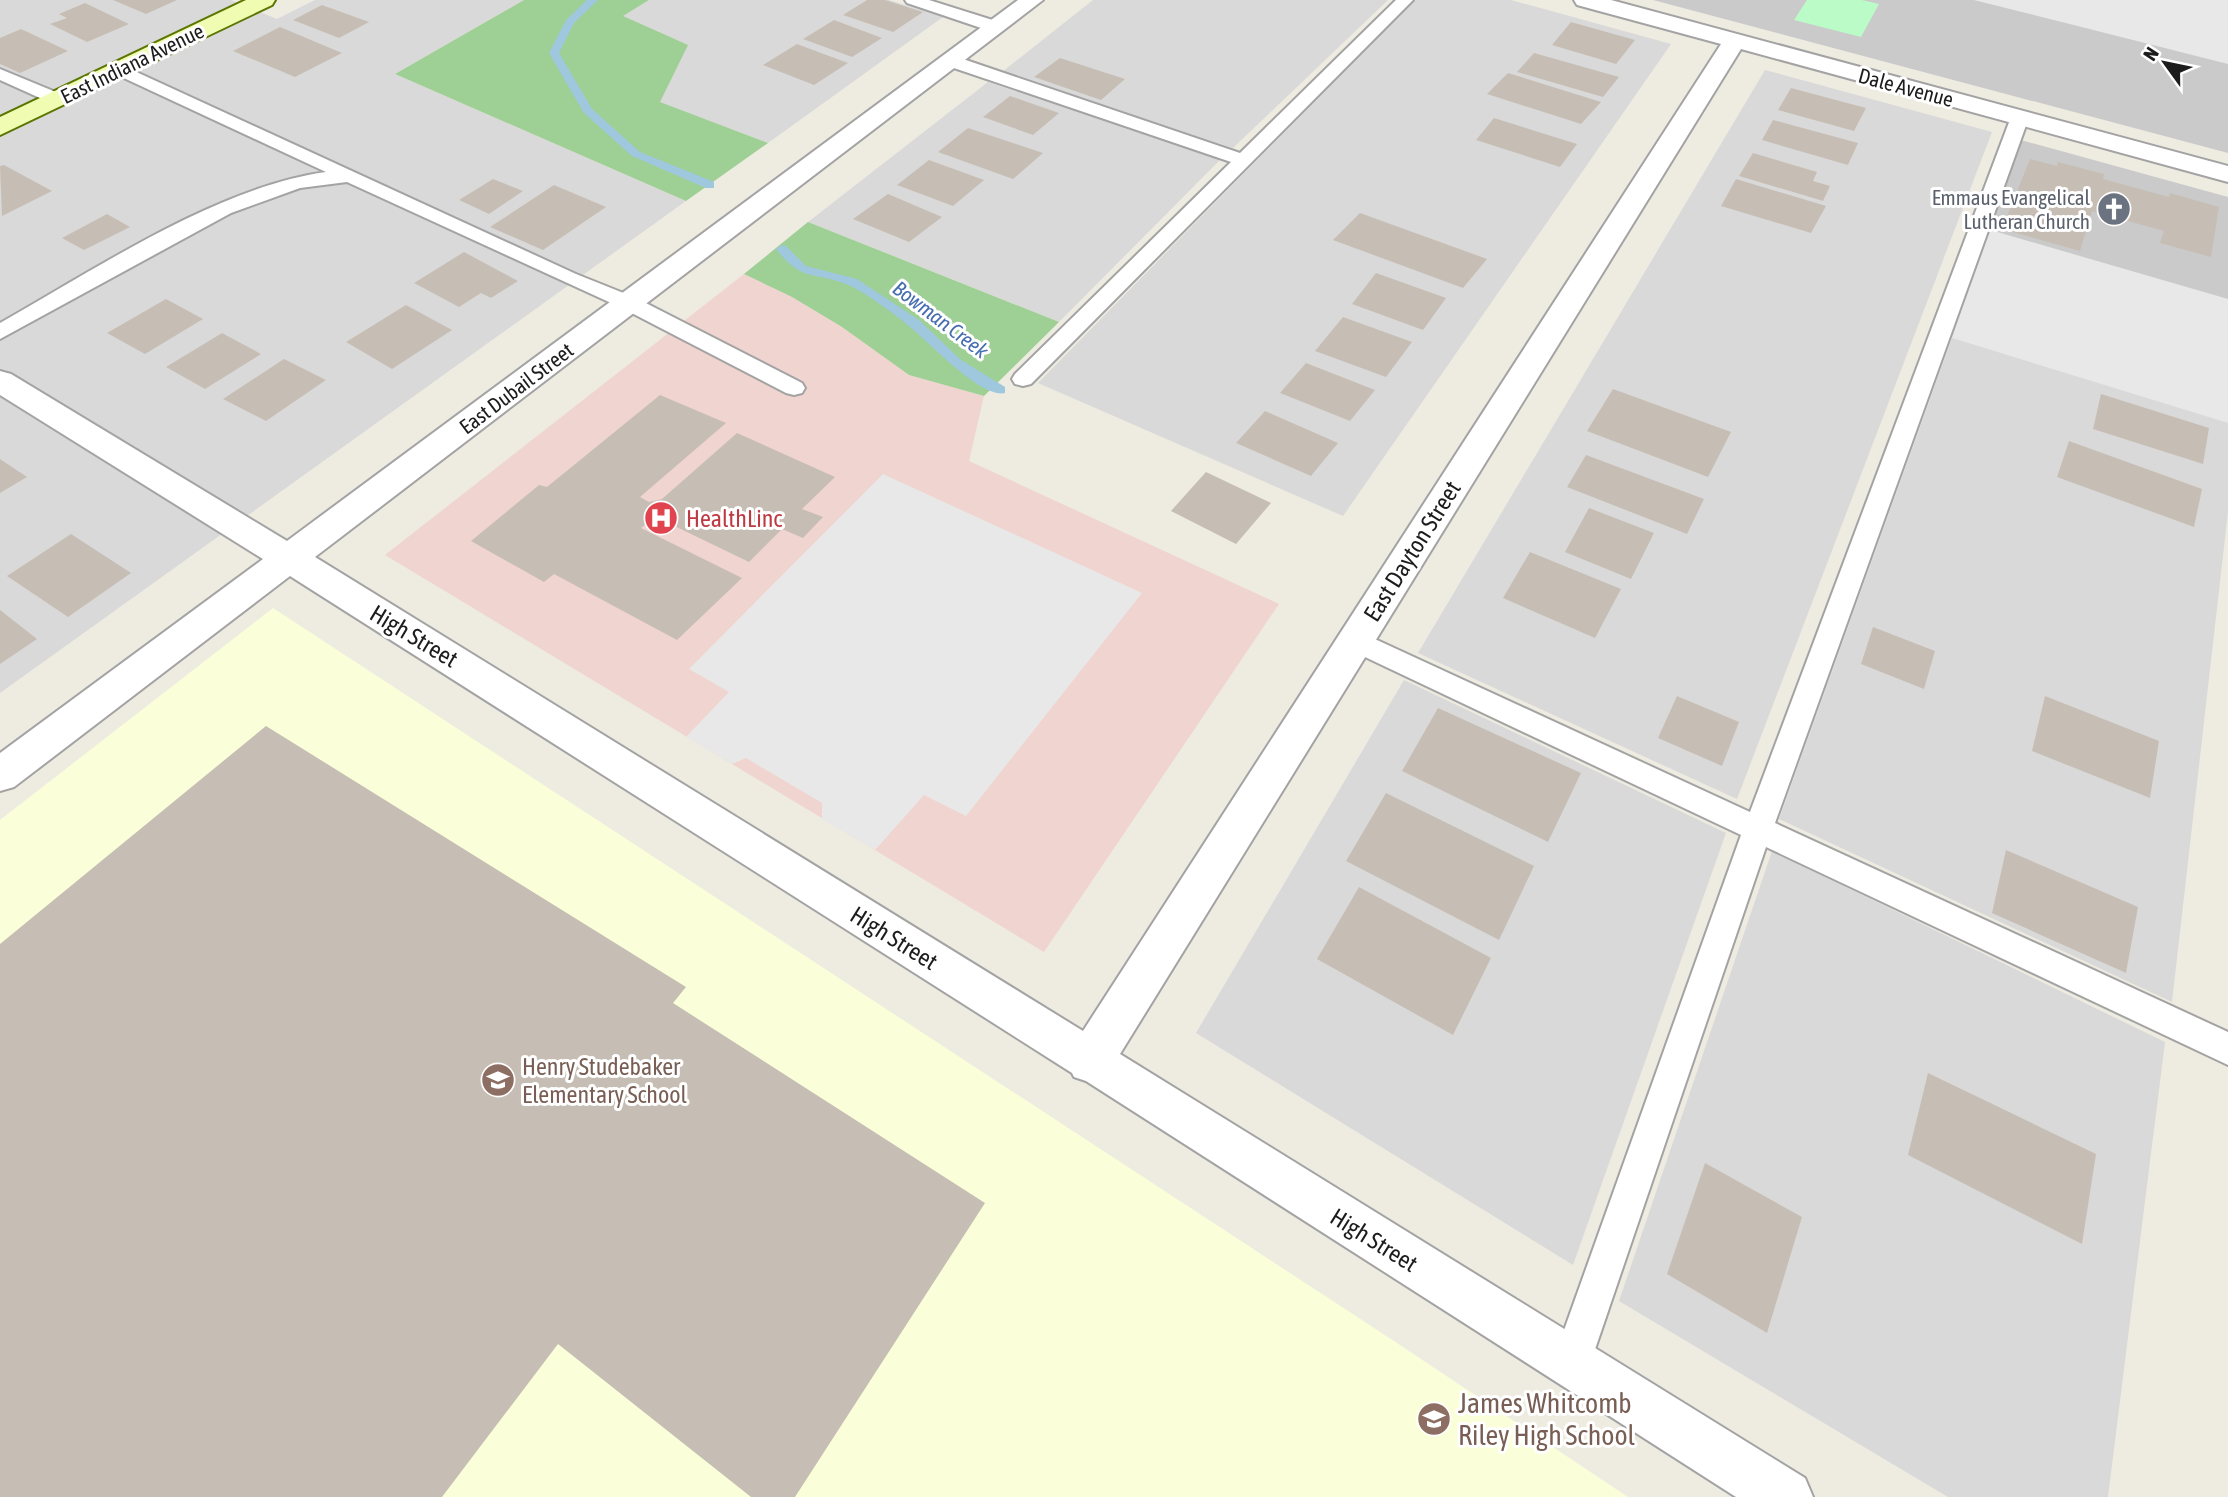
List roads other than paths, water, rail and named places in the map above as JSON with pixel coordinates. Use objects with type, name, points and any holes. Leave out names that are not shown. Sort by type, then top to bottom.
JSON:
[{"type":"street","name":"East Indiana Avenue","points":[[0,127],[264,0]]},
{"type":"street","name":"East Dubail Street","points":[[0,775],[1032,0]]},
{"type":"street","name":"Dale Avenue","points":[[1585,0],[2228,174]]},
{"type":"street","name":"East Dayton Street","points":[[1090,1061],[1735,40]]},
{"type":"street","name":"High Street","points":[[0,381],[506,693],[1786,1497]]},
{"type":"lane","points":[[913,0],[996,27]]},
{"type":"lane","points":[[1023,379],[1405,0]]},
{"type":"lane","points":[[951,61],[1242,160]]},
{"type":"lane","points":[[119,69],[569,278],[629,303],[794,388]]},
{"type":"lane","points":[[0,74],[57,99]]},
{"type":"lane","points":[[1571,1364],[1758,829],[2020,117]]},
{"type":"lane","points":[[0,332],[216,212],[278,188],[323,177],[352,176]]},
{"type":"lane","points":[[1355,641],[2228,1049]]},
{"type":"waterway","name":"Bowman Creek","points":[[593,0],[570,22],[554,53],[588,111],[636,154],[710,185]]},
{"type":"waterway","name":"Bowman Creek","points":[[782,249],[801,269],[852,282],[914,323],[956,363],[1000,390]]},
{"type":"place","name":"Emmaus Evangelical Lutheran Church","points":[[2114,209]]},
{"type":"place","name":"HealthLinc","points":[[661,518]]},
{"type":"place","name":"Henry Studebaker Elementary School","points":[[498,1080]]},
{"type":"place","name":"James Whitcomb Riley High School","points":[[1434,1419]]}]
